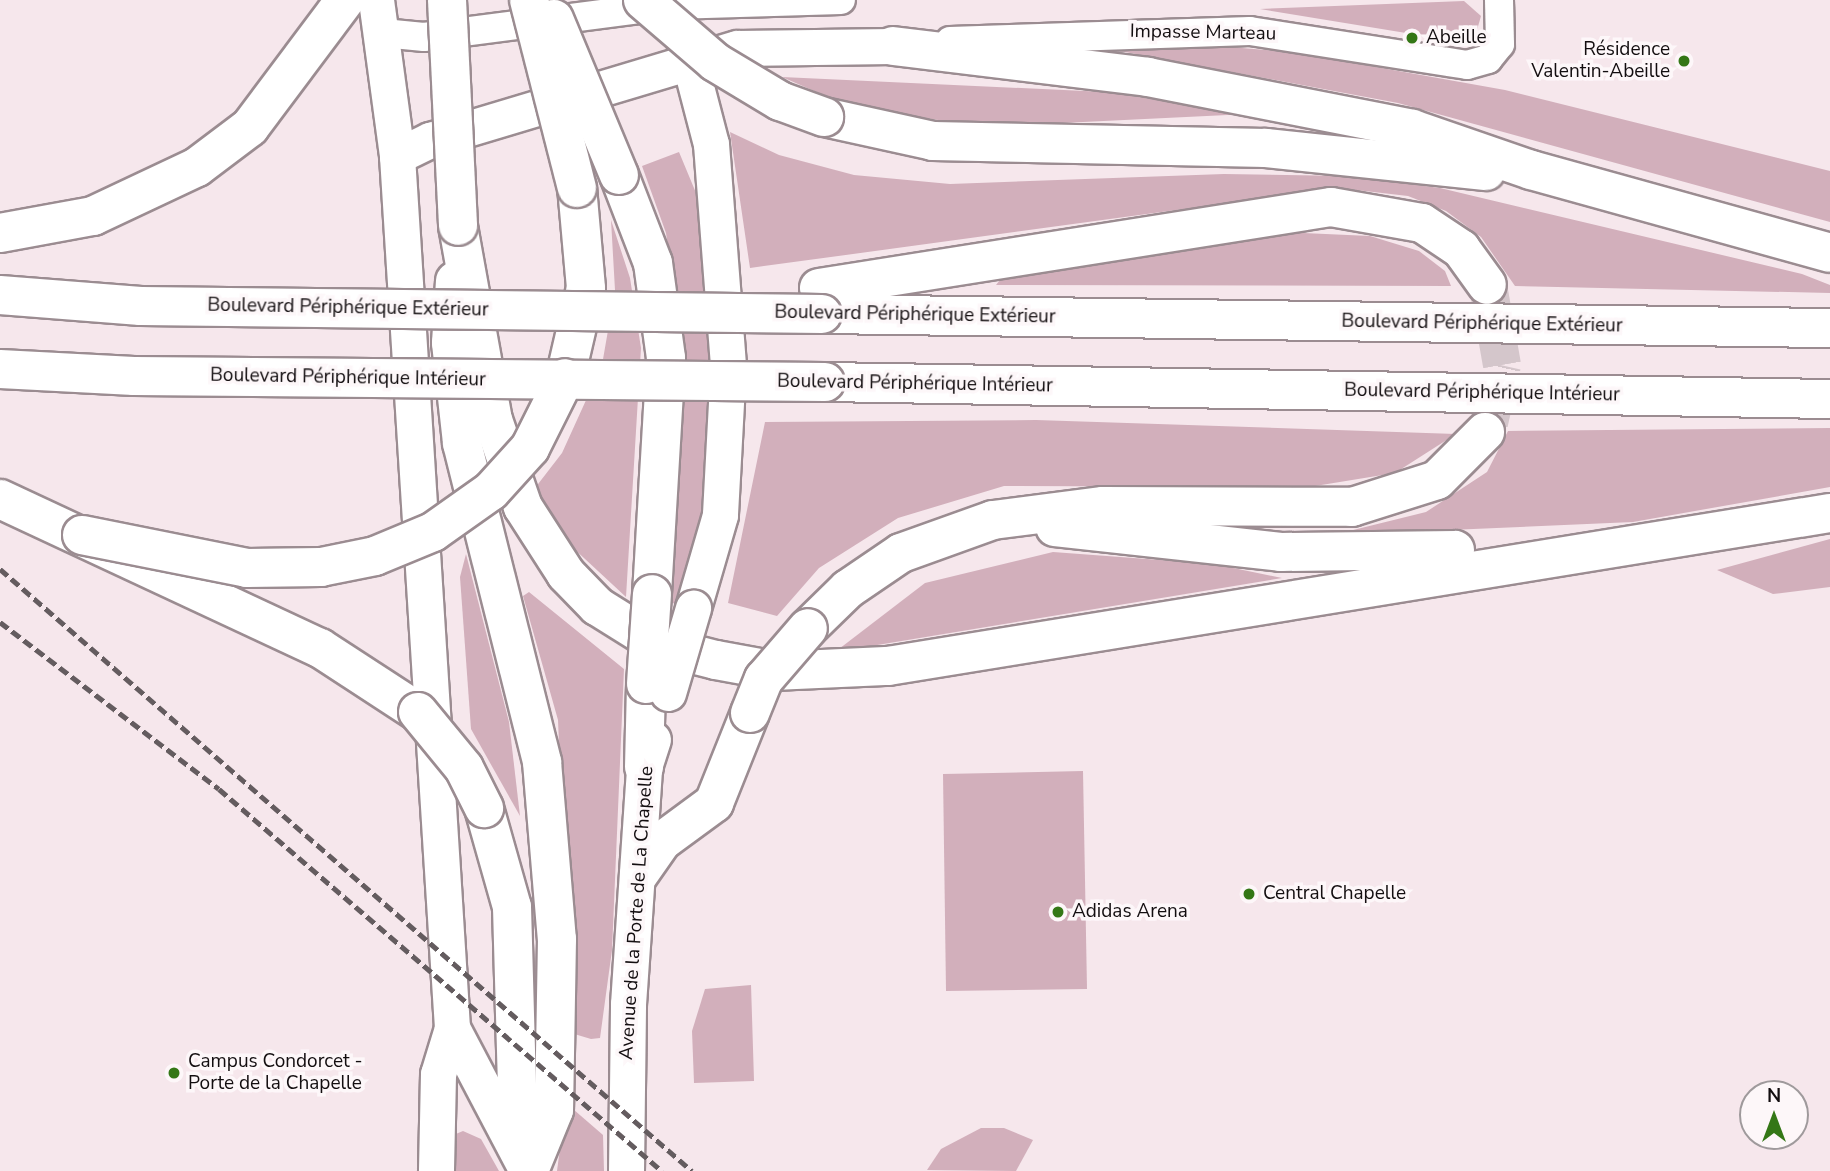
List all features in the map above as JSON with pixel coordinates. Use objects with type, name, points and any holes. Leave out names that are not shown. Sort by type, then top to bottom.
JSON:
[{"type":"highway","points":[[0,233],[93,216],[197,167],[250,127],[345,0]]},
{"type":"highway","points":[[447,0],[458,226],[451,342],[462,443],[542,762],[557,939],[554,1110],[528,1171]]},
{"type":"highway","points":[[82,536],[247,568],[310,568],[375,556],[453,520],[498,485],[544,427],[565,378],[586,288],[577,188],[529,0]]},
{"type":"highway","points":[[546,0],[653,262],[666,358],[652,594],[657,689],[643,767]]},
{"type":"highway","points":[[662,2],[715,62],[780,101],[824,117],[933,141],[1266,148],[1478,172],[1531,170]]},
{"type":"highway","points":[[893,46],[1272,98],[1412,129],[1531,170],[1830,253]]},
{"type":"highway","points":[[820,301],[1331,207],[1422,223],[1461,249],[1487,285]]},
{"type":"highway","points":[[458,226],[493,420],[523,507],[566,574],[597,606],[661,646],[716,660],[776,671],[888,666],[1830,513]]},
{"type":"highway","name":"Boulevard Périphérique Extérieur","points":[[0,295],[141,306],[671,312],[820,301],[1830,328]]},
{"type":"highway","name":"Boulevard Périphérique Intérieur","points":[[0,369],[134,376],[825,382],[1830,400]]},
{"type":"highway","points":[[639,874],[661,842],[714,803],[764,680],[808,628],[848,589],[901,553],[993,520],[1104,506],[1352,507],[1437,480],[1485,432]]},
{"type":"highway","points":[[0,499],[320,648],[393,693],[450,748],[494,835],[512,907],[517,1087],[528,1171]]},
{"type":"highway","points":[[993,520],[1281,552],[1422,552],[1665,538]]},
{"type":"main road","points":[[657,689],[693,608],[720,515],[728,366],[721,229],[695,65],[662,2]]},
{"type":"main road","points":[[380,17],[397,156],[452,1028],[438,1074],[436,1171]]},
{"type":"main road","points":[[397,156],[430,141],[695,65],[737,48],[893,46]]},
{"type":"main road","name":"Avenue de la Porte de La Chapelle","points":[[626,1171],[626,1055],[639,874],[643,767]]},
{"type":"main road","points":[[452,1028],[528,1171]]},
{"type":"street","points":[[380,17],[424,37],[662,2],[841,0]]},
{"type":"street","name":"Impasse Marteau","points":[[893,46],[1026,34],[1250,31],[1467,65],[1488,59],[1500,44],[1499,0]]},
{"type":"shaded area","points":[[1464,1],[1481,16],[1475,37],[1455,41],[1260,9]]},
{"type":"shaded area","points":[[1218,46],[1292,52],[1505,90],[1830,171],[1830,222],[1398,103],[1109,49]]},
{"type":"shaded area","points":[[782,77],[1106,92],[1248,114],[979,127],[844,104]]},
{"type":"shaded area","points":[[730,132],[779,155],[854,175],[950,184],[1224,174],[1348,176],[1440,188],[1802,274],[1830,285],[1830,293],[1515,286],[1481,237],[1446,211],[1408,196],[1339,188],[750,268]]},
{"type":"shaded area","points":[[679,152],[711,229],[710,490],[680,604],[671,603],[683,345],[666,233],[642,166]]},
{"type":"shaded area","points":[[611,220],[630,278],[641,348],[626,597],[571,546],[535,488],[562,453],[602,365],[615,290]]},
{"type":"shaded area","points":[[1257,231],[1370,236],[1419,251],[1445,271],[1451,286],[996,285],[1007,271]]},
{"type":"shaded area","points":[[1036,420],[1456,434],[1395,473],[1309,487],[1004,486],[898,518],[819,568],[777,616],[728,603],[765,422]]},
{"type":"shaded area","points":[[1830,428],[1830,487],[1633,522],[1333,535],[1426,512],[1487,472],[1508,431]]},
{"type":"shaded area","points":[[1830,539],[1830,587],[1773,594],[1717,570]]},
{"type":"shaded area","points":[[1053,552],[1214,564],[1282,578],[835,652],[925,583]]},
{"type":"shaded area","points":[[466,554],[509,722],[520,816],[471,729],[460,577]]},
{"type":"shaded area","points":[[529,592],[624,669],[612,950],[600,1038],[591,1039],[571,1033],[558,720],[523,596]]},
{"type":"shaded area","points":[[1083,771],[1087,989],[946,991],[943,774]]},
{"type":"shaded area","points":[[751,985],[754,1081],[694,1083],[692,1031],[705,989]]},
{"type":"shaded area","points":[[566,1103],[603,1135],[604,1171],[557,1171]]},
{"type":"shaded area","points":[[981,1128],[1004,1128],[1033,1140],[1016,1171],[927,1170],[941,1149]]},
{"type":"shaded area","points":[[463,1131],[481,1139],[499,1171],[449,1171],[451,1136]]},
{"type":"tunnel","points":[[1489,291],[1502,365],[1489,423]]},
{"type":"railway","points":[[0,569],[692,1171]]},
{"type":"railway","points":[[0,622],[219,789],[662,1171]]},
{"type":"place","name":"Abeille","points":[[1412,38]]},
{"type":"place","name":"Résidence Valentin-Abeille","points":[[1684,61]]},
{"type":"place","name":"Central Chapelle","points":[[1249,894]]},
{"type":"place","name":"Adidas Arena","points":[[1058,912]]},
{"type":"place","name":"Campus Condorcet - Porte de la Chapelle","points":[[174,1073]]}]
